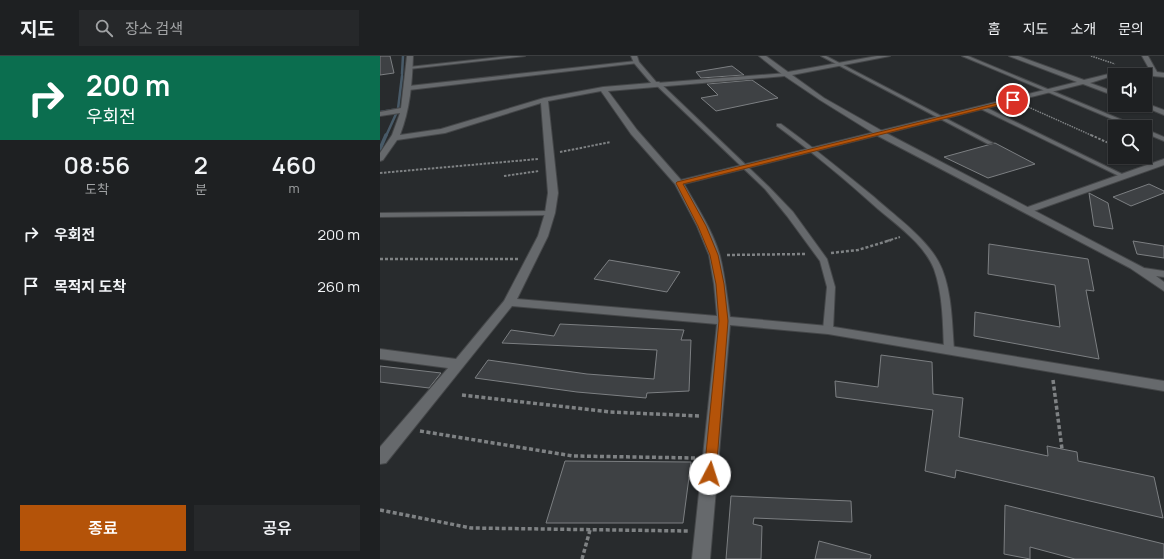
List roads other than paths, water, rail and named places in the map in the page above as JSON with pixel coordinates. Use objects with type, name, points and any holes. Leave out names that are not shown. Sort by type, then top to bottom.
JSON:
[{"type":"street","points":[[380,158],[383,151],[395,138],[405,110],[409,88],[410,56]]},
{"type":"street","points":[[762,56],[785,74],[822,99],[881,134],[1142,271],[1164,287]]},
{"type":"street","points":[[395,138],[452,128],[544,100],[603,89],[656,83],[785,74],[887,56]]},
{"type":"street","points":[[1012,56],[1108,91]]},
{"type":"street","points":[[1145,56],[1155,74]]},
{"type":"street","points":[[635,59],[656,83]]},
{"type":"street","points":[[679,183],[813,149],[945,118],[1083,82],[1130,72],[1164,75]]},
{"type":"street","points":[[603,89],[634,132],[679,183],[702,226],[714,255],[720,284],[724,321],[712,458],[701,559]]},
{"type":"street","points":[[380,458],[509,302],[543,236],[550,213],[553,194],[548,156],[544,100]]},
{"type":"street","points":[[1152,108],[1164,112]]},
{"type":"street","points":[[380,114],[405,110]]},
{"type":"street","points":[[1028,210],[1164,162]]},
{"type":"street","points":[[1142,271],[1164,274]]},
{"type":"street","points":[[509,302],[828,330],[1164,386]]},
{"type":"street","points":[[380,354],[458,364]]},
{"type":"lane","points":[[409,68],[523,56]]},
{"type":"lane","points":[[823,56],[945,118],[990,143]]},
{"type":"lane","points":[[964,56],[1119,120]]},
{"type":"lane","points":[[409,88],[635,59]]},
{"type":"lane","points":[[656,83],[746,166],[790,214],[824,261],[831,287],[828,330]]},
{"type":"lane","points":[[984,108],[1123,176]]},
{"type":"lane","points":[[779,125],[813,149],[912,234],[934,261],[938,269],[944,300],[950,350]]},
{"type":"lane","points":[[1152,134],[1164,139]]},
{"type":"lane","points":[[380,215],[550,213]]},
{"type":"waterway","points":[[402,74],[403,56]]},
{"type":"waterway","points":[[380,112],[398,109],[402,76]]},
{"type":"waterway","points":[[386,136],[396,114]]},
{"type":"waterway","points":[[380,149],[386,135]]}]
